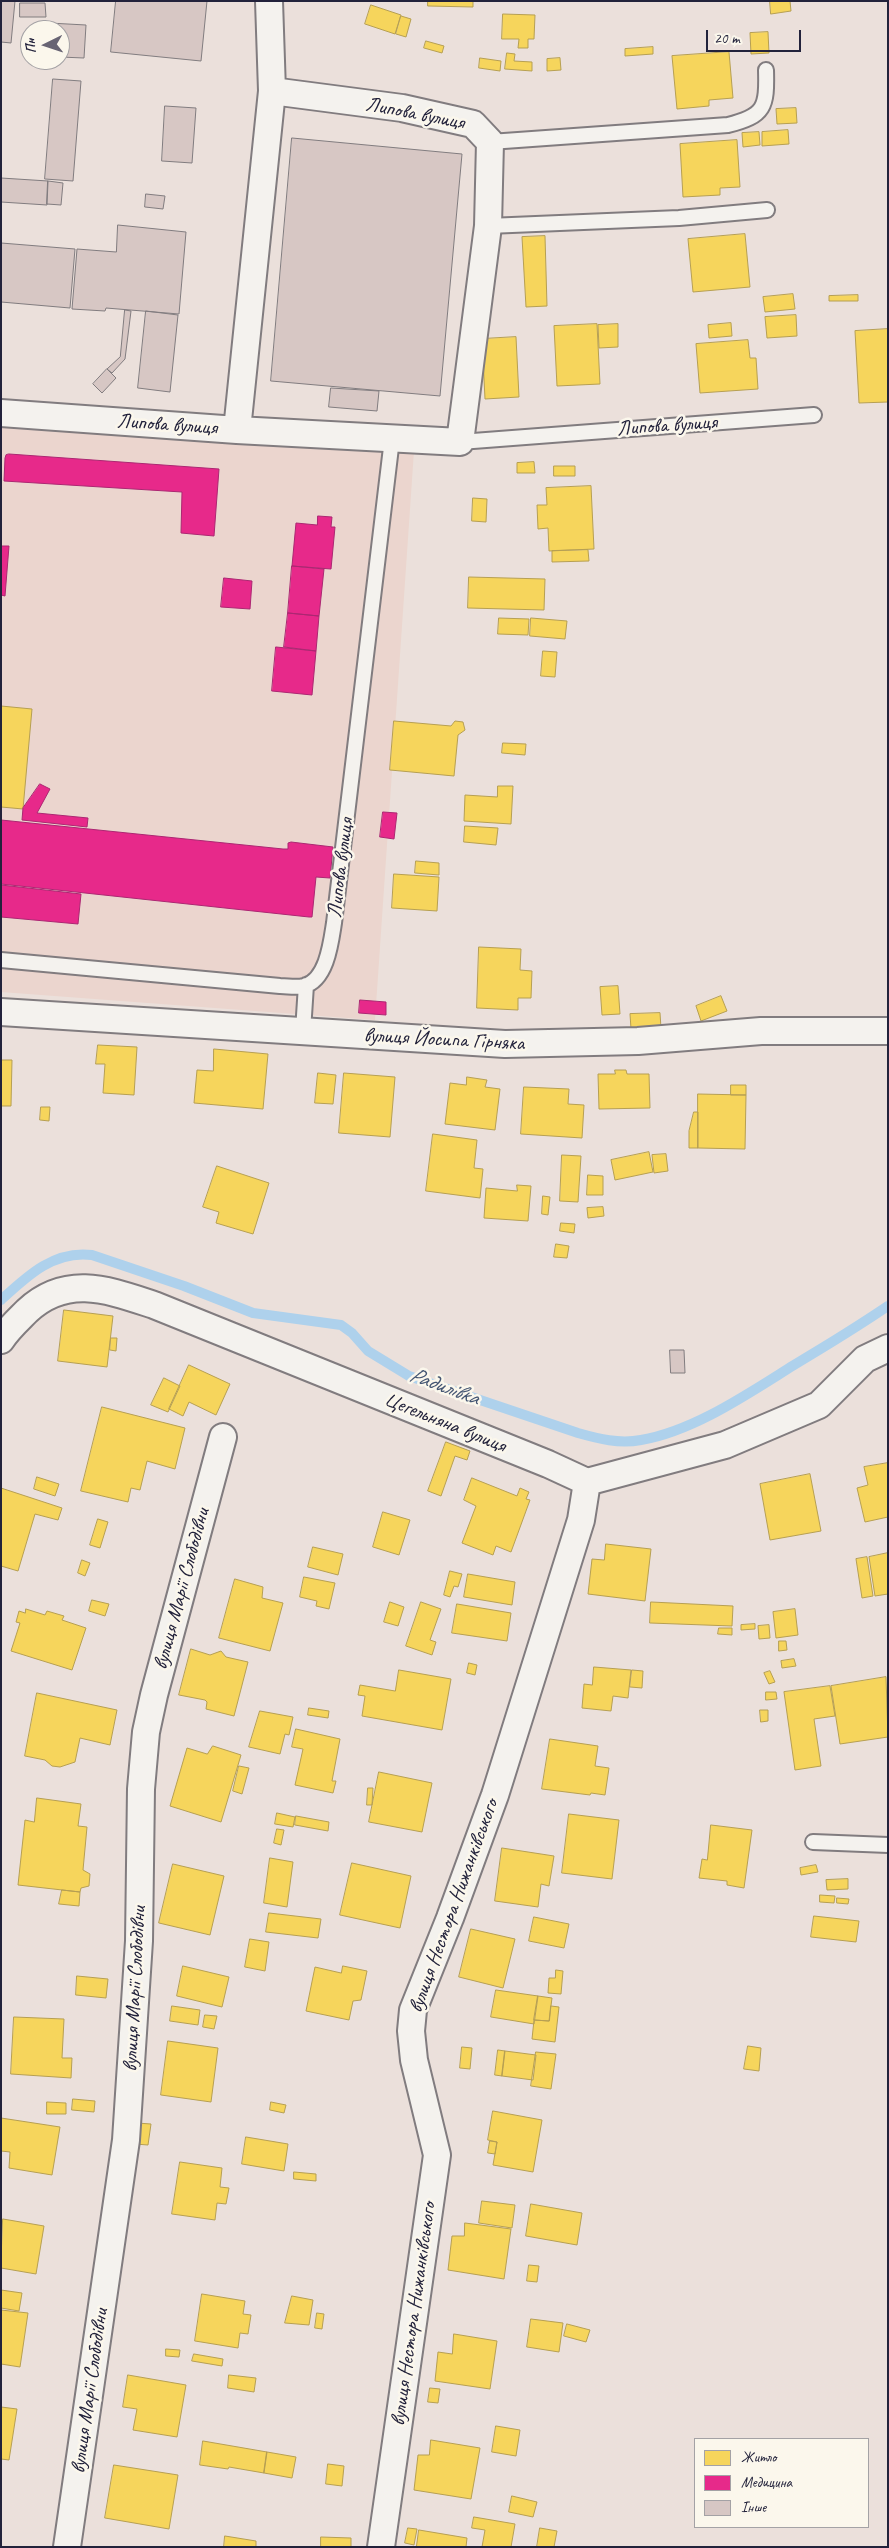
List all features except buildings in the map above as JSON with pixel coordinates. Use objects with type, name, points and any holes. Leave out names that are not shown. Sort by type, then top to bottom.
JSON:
[{"type":"street","points":[[237,430],[272,92],[269,1]]},
{"type":"street","name":"Липова вулиця","points":[[1,413],[237,430],[460,442],[488,226],[490,142],[473,124],[402,108],[272,92]]},
{"type":"street","name":"вулиця Йосипа Гірняка","points":[[1,1012],[533,1045],[638,1041],[761,1031],[888,1031]]},
{"type":"street","name":"Цегельняна вулиця","points":[[1,1340],[8,1329],[37,1303],[60,1290],[89,1288],[114,1292],[154,1305],[548,1464],[587,1482]]},
{"type":"street","points":[[587,1482],[725,1445],[819,1405],[865,1359],[888,1348]]},
{"type":"street","name":"вулиця Марії Слободівни","points":[[67,2547],[126,2140],[139,1941],[141,1789],[146,1732],[156,1685],[223,1437]]},
{"type":"street","name":"вулиця Нестора Нижанківського","points":[[380,2547],[437,2155],[414,2060],[410,2031],[413,2010],[495,1795],[581,1520],[587,1482]]},
{"type":"lane","points":[[490,142],[728,125],[742,122],[755,117],[764,106],[767,95],[766,70]]},
{"type":"lane","points":[[488,226],[679,218],[768,210]]},
{"type":"lane","name":"Липова вулиця","points":[[460,442],[814,415]]},
{"type":"lane","name":"Липова вулиця","points":[[306,985],[318,976],[326,960],[334,923],[392,439]]},
{"type":"lane","points":[[1,960],[280,986],[306,985],[303,1031]]},
{"type":"lane","points":[[813,1842],[888,1845]]},
{"type":"shaded area","points":[[1,424],[414,451],[375,1020],[1,992]]},
{"type":"waterway","name":"Радилівка","points":[[1,1300],[31,1274],[53,1261],[65,1257],[92,1255],[184,1286],[253,1313],[341,1325],[352,1333],[368,1351],[409,1376],[578,1433],[617,1441],[641,1440],[661,1435],[701,1420],[740,1399],[888,1306]]}]
